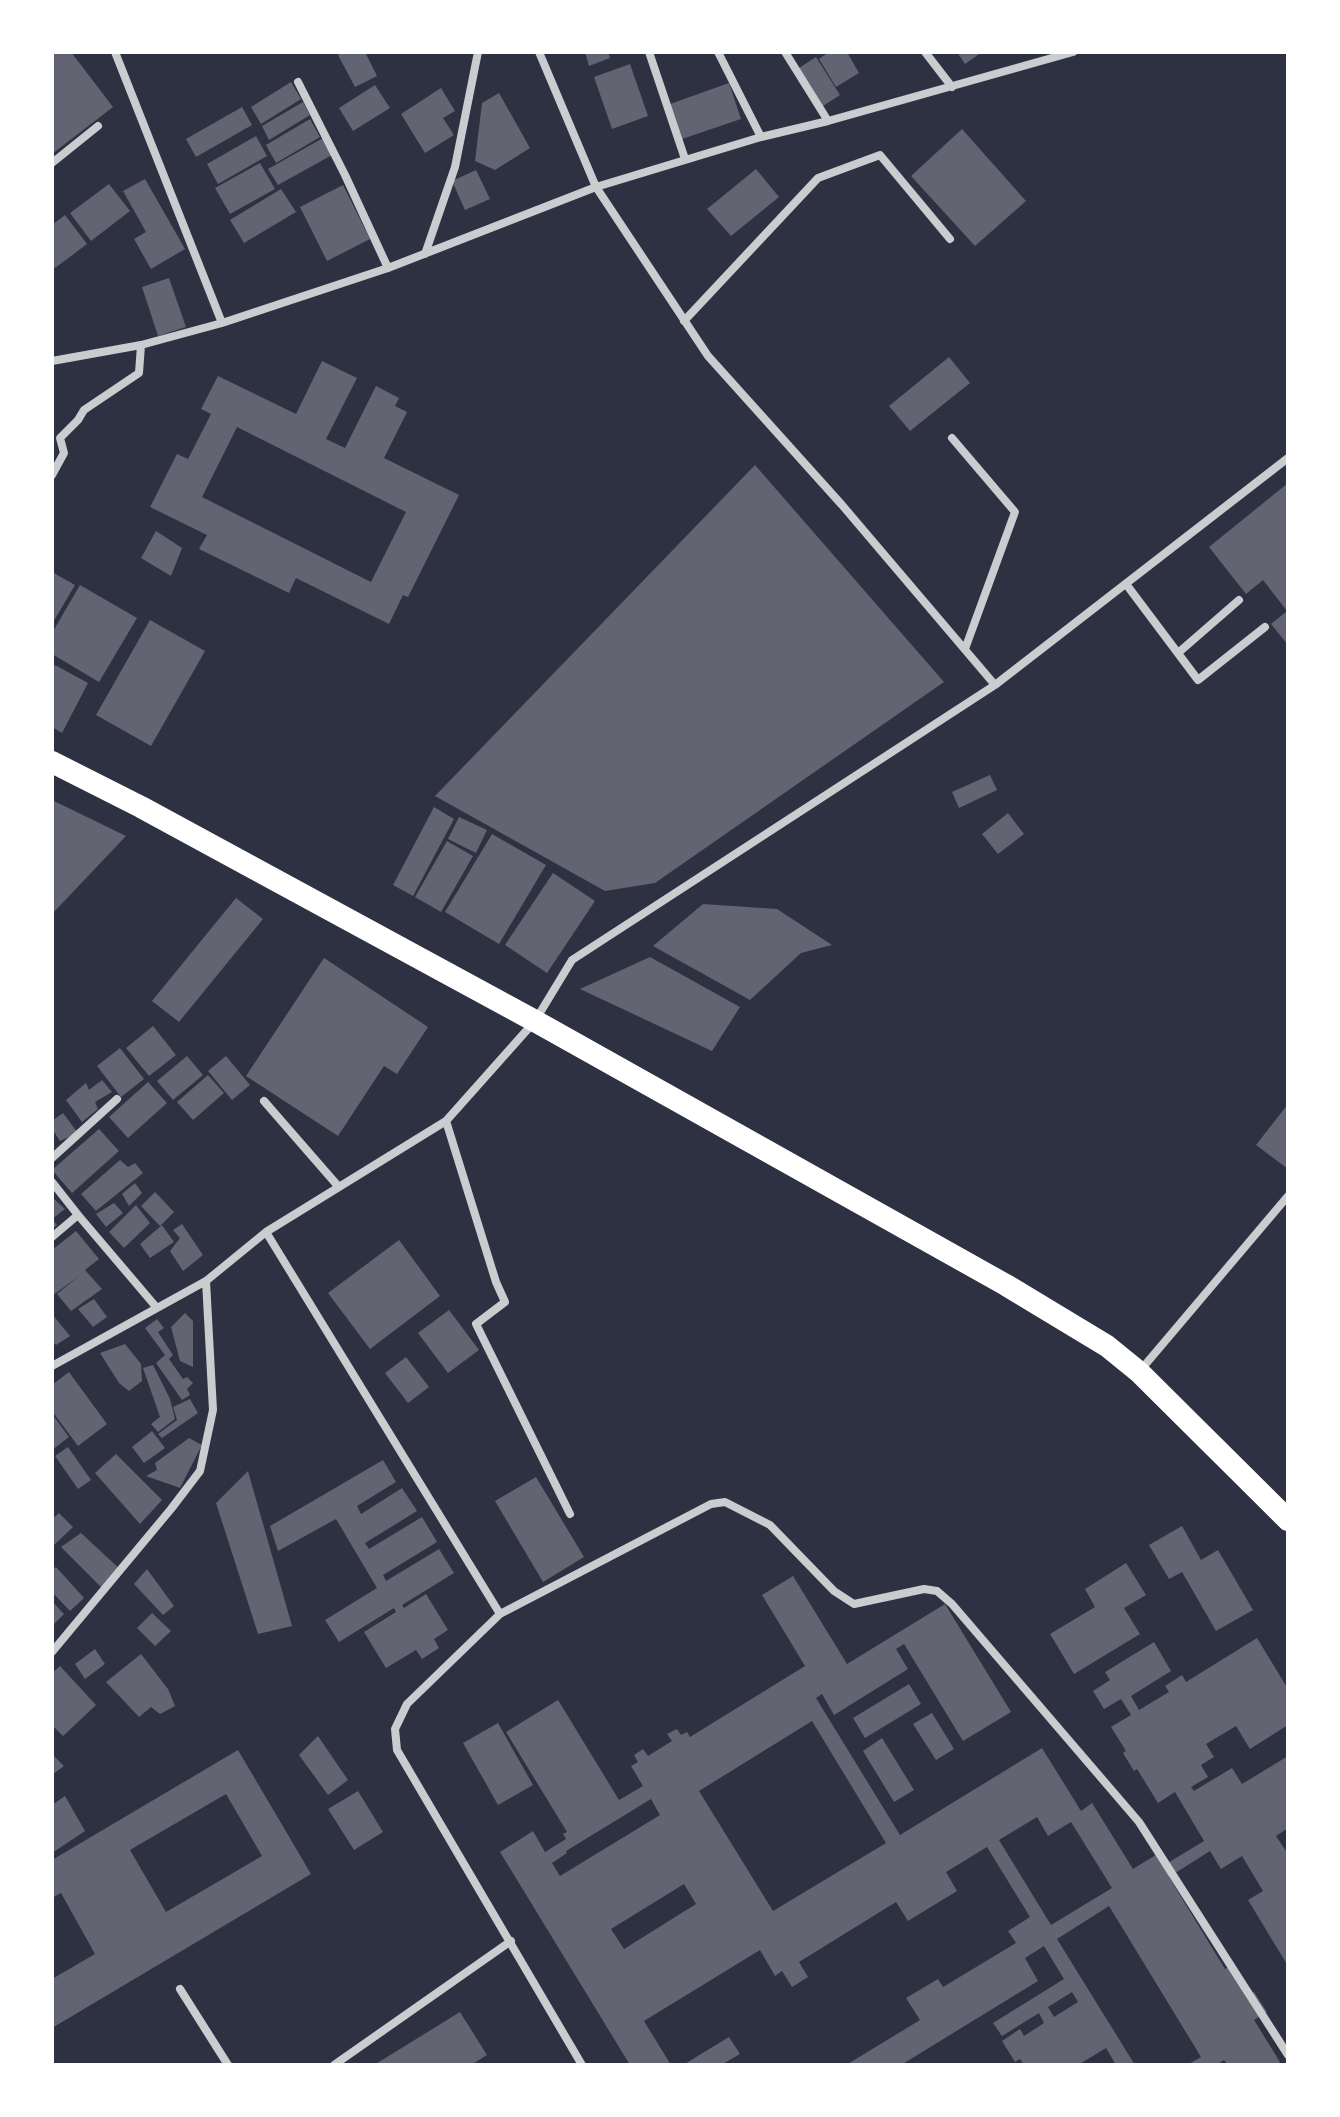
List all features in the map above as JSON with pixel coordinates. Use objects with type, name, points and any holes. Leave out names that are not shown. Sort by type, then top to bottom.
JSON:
[{"type":"highway","points":[[52,762],[141,807],[535,1021],[1006,1285],[1107,1346],[1139,1372],[1288,1520]]},
{"type":"street","points":[[115,52],[222,323]]},
{"type":"street","points":[[425,254],[455,167],[478,52]]},
{"type":"street","points":[[539,52],[596,187],[708,356],[842,505],[995,685]]},
{"type":"street","points":[[649,52],[685,159]]},
{"type":"street","points":[[718,52],[761,137]]},
{"type":"street","points":[[785,52],[828,121]]},
{"type":"street","points":[[925,52],[952,87]]},
{"type":"street","points":[[52,361],[141,345],[222,323],[388,268],[596,187],[761,137],[1073,52]]},
{"type":"street","points":[[298,82],[388,268]]},
{"type":"street","points":[[52,163],[98,126]]},
{"type":"street","points":[[684,321],[818,178],[880,155],[950,239]]},
{"type":"street","points":[[52,475],[64,453],[60,438],[84,410],[139,373],[141,345]]},
{"type":"street","points":[[952,438],[1015,512],[965,649]]},
{"type":"street","points":[[52,1366],[206,1281],[266,1232],[446,1121],[535,1021],[572,960],[995,685],[1288,458]]},
{"type":"street","points":[[1126,584],[1198,680],[1265,627]]},
{"type":"street","points":[[1178,653],[1239,600]]},
{"type":"street","points":[[52,1158],[117,1099]]},
{"type":"street","points":[[264,1101],[338,1186]]},
{"type":"street","points":[[446,1121],[505,1302],[476,1324],[570,1514]]},
{"type":"street","points":[[52,1182],[157,1308]]},
{"type":"street","points":[[1139,1372],[1288,1196]]},
{"type":"street","points":[[52,1237],[78,1215]]},
{"type":"street","points":[[266,1232],[500,1614]]},
{"type":"street","points":[[52,1652],[200,1471],[213,1410],[206,1281]]},
{"type":"street","points":[[582,2065],[397,1750],[395,1729],[407,1704],[500,1614],[711,1504],[725,1502],[770,1525],[834,1591],[854,1604],[924,1589],[937,1591],[952,1604],[1139,1822],[1288,2055]]},
{"type":"street","points":[[334,2065],[511,1941]]},
{"type":"street","points":[[180,1989],[228,2065]]},
{"type":"building","points":[[52,52],[71,52],[113,107],[52,154]]},
{"type":"building","points":[[365,52],[377,76],[355,87],[338,55]]},
{"type":"building","points":[[585,52],[608,52],[610,58],[589,66]]},
{"type":"building","points":[[829,52],[847,52],[859,73],[836,87],[819,59]]},
{"type":"building","points":[[957,52],[982,52],[965,64]]},
{"type":"building","points":[[816,57],[840,95],[823,106],[799,68]]},
{"type":"building","points":[[630,64],[648,116],[612,129],[594,77]]},
{"type":"building","points":[[291,82],[301,99],[261,124],[251,107]]},
{"type":"building","points":[[729,83],[741,119],[682,139],[670,104]]},
{"type":"building","points":[[375,85],[390,108],[353,131],[339,108]]},
{"type":"building","points":[[441,88],[455,111],[443,118],[454,135],[425,153],[401,114]]},
{"type":"building","points":[[499,93],[530,148],[495,170],[475,161],[482,103]]},
{"type":"building","points":[[303,102],[310,115],[269,140],[262,126]]},
{"type":"building","points":[[242,107],[252,125],[196,157],[186,139]]},
{"type":"building","points":[[310,119],[320,137],[276,163],[266,145]]},
{"type":"building","points":[[962,129],[1026,201],[975,246],[911,176]]},
{"type":"building","points":[[256,136],[267,156],[218,184],[207,164]]},
{"type":"building","points":[[323,138],[332,155],[278,185],[268,169]]},
{"type":"building","points":[[260,163],[275,189],[230,214],[215,188]]},
{"type":"building","points":[[756,169],[779,197],[731,236],[707,209]]},
{"type":"building","points":[[476,170],[490,199],[465,210],[452,181]]},
{"type":"building","points":[[145,179],[185,249],[151,269],[134,239],[146,232],[123,191]]},
{"type":"building","points":[[109,184],[130,211],[91,241],[70,213]]},
{"type":"building","points":[[343,185],[370,239],[327,261],[300,207]]},
{"type":"building","points":[[281,189],[296,212],[244,243],[230,220]]},
{"type":"building","points":[[65,215],[87,244],[55,268],[52,264],[52,225]]},
{"type":"building","points":[[169,278],[186,327],[158,336],[142,287]]},
{"type":"building","points":[[949,357],[970,383],[910,431],[889,406]]},
{"type":"building","points":[[322,361],[357,378],[326,439],[345,448],[376,386],[399,398],[395,406],[407,412],[384,458],[459,495],[408,597],[403,595],[389,624],[296,578],[289,593],[199,549],[207,535],[150,507],[177,454],[188,459],[211,414],[201,409],[218,376],[296,414]],"holes":[[[237,427],[406,512],[371,582],[202,497]]]},
{"type":"building","points":[[755,465],[944,682],[655,883],[605,891],[435,796]]},
{"type":"building","points":[[1288,483],[1288,645],[1271,624],[1287,611],[1263,580],[1246,594],[1209,547]]},
{"type":"building","points":[[156,531],[182,548],[171,576],[141,558]]},
{"type":"building","points":[[52,572],[75,585],[52,624]]},
{"type":"building","points":[[80,585],[137,618],[99,682],[52,654],[52,633]]},
{"type":"building","points":[[150,620],[205,651],[151,746],[96,715]]},
{"type":"building","points":[[55,665],[88,683],[62,733],[52,727],[52,670]]},
{"type":"building","points":[[990,775],[997,790],[959,808],[952,792]]},
{"type":"building","points":[[52,800],[126,836],[52,914]]},
{"type":"building","points":[[434,807],[454,819],[413,896],[393,885]]},
{"type":"building","points":[[1008,813],[1024,834],[998,854],[982,834]]},
{"type":"building","points":[[459,817],[487,830],[476,853],[448,839]]},
{"type":"building","points":[[492,834],[546,865],[499,944],[445,912]]},
{"type":"building","points":[[447,841],[473,856],[441,912],[415,897]]},
{"type":"building","points":[[553,873],[595,901],[547,973],[505,945]]},
{"type":"building","points":[[236,898],[263,919],[179,1022],[152,1001]]},
{"type":"building","points":[[703,904],[777,909],[832,945],[801,953],[750,1000],[653,946]]},
{"type":"building","points":[[650,957],[740,1007],[712,1051],[580,989]]},
{"type":"building","points":[[324,958],[428,1027],[397,1074],[384,1066],[338,1136],[246,1076]]},
{"type":"building","points":[[153,1026],[176,1055],[149,1076],[126,1048]]},
{"type":"building","points":[[120,1048],[144,1079],[121,1097],[97,1066]]},
{"type":"building","points":[[187,1056],[203,1075],[173,1100],[157,1081]]},
{"type":"building","points":[[226,1056],[250,1085],[232,1100],[208,1071]]},
{"type":"building","points":[[208,1075],[224,1093],[193,1120],[177,1102]]},
{"type":"building","points":[[102,1080],[112,1092],[95,1102],[98,1109],[82,1122],[66,1100],[86,1083],[89,1090]]},
{"type":"building","points":[[148,1082],[167,1103],[128,1138],[109,1117]]},
{"type":"building","points":[[1288,1104],[1288,1169],[1256,1145]]},
{"type":"building","points":[[63,1113],[78,1133],[60,1141],[52,1129],[52,1121]]},
{"type":"building","points":[[99,1129],[119,1151],[72,1193],[52,1170]]},
{"type":"building","points":[[120,1160],[128,1167],[135,1163],[143,1173],[96,1211],[81,1194]]},
{"type":"building","points":[[135,1183],[142,1193],[129,1206],[122,1194]]},
{"type":"building","points":[[155,1192],[174,1212],[160,1226],[141,1206]]},
{"type":"building","points":[[52,1197],[65,1209],[52,1219]]},
{"type":"building","points":[[114,1203],[123,1213],[106,1227],[96,1214]]},
{"type":"building","points":[[136,1205],[150,1223],[124,1248],[109,1232]]},
{"type":"building","points":[[182,1224],[203,1255],[183,1271],[170,1251],[180,1238],[173,1230]]},
{"type":"building","points":[[162,1225],[174,1242],[150,1258],[140,1244]]},
{"type":"building","points":[[76,1231],[99,1259],[85,1270],[102,1289],[71,1311],[57,1294],[80,1275],[52,1296],[52,1250]]},
{"type":"building","points":[[399,1240],[440,1296],[370,1349],[328,1293]]},
{"type":"building","points":[[94,1299],[107,1317],[93,1327],[78,1309]]},
{"type":"building","points":[[449,1310],[479,1350],[448,1373],[418,1333]]},
{"type":"building","points":[[185,1313],[193,1321],[193,1367],[180,1361],[171,1327]]},
{"type":"building","points":[[52,1314],[70,1336],[56,1345],[52,1341]]},
{"type":"building","points":[[157,1319],[164,1328],[158,1332],[173,1355],[169,1359],[183,1379],[187,1377],[193,1383],[187,1389],[190,1395],[182,1400],[156,1363],[165,1355],[145,1328]]},
{"type":"building","points":[[125,1344],[141,1364],[142,1381],[129,1391],[119,1383],[100,1353]]},
{"type":"building","points":[[406,1357],[429,1387],[408,1403],[385,1373]]},
{"type":"building","points":[[153,1365],[170,1399],[175,1419],[158,1432],[151,1424],[160,1417],[143,1368]]},
{"type":"building","points":[[69,1372],[107,1424],[78,1446],[52,1411],[52,1385]]},
{"type":"building","points":[[190,1399],[198,1413],[162,1438],[158,1434],[177,1420],[173,1407]]},
{"type":"building","points":[[52,1414],[69,1437],[52,1450]]},
{"type":"building","points":[[152,1431],[165,1448],[144,1463],[132,1447]]},
{"type":"building","points":[[189,1438],[202,1445],[180,1488],[146,1476],[157,1470],[155,1463]]},
{"type":"building","points":[[68,1447],[91,1480],[78,1489],[55,1456]]},
{"type":"building","points":[[116,1454],[162,1500],[140,1524],[95,1473]]},
{"type":"building","points":[[383,1460],[396,1482],[357,1506],[361,1514],[402,1488],[417,1511],[365,1543],[369,1549],[422,1517],[437,1542],[383,1575],[386,1581],[439,1549],[454,1573],[402,1605],[404,1608],[426,1594],[448,1630],[434,1639],[439,1648],[422,1659],[416,1650],[386,1668],[364,1632],[396,1612],[394,1608],[339,1642],[325,1620],[377,1588],[336,1519],[278,1551],[270,1526]]},
{"type":"building","points":[[248,1471],[292,1626],[258,1634],[216,1503]]},
{"type":"building","points":[[536,1477],[584,1557],[543,1582],[495,1501]]},
{"type":"building","points":[[59,1513],[73,1527],[54,1545],[52,1519]]},
{"type":"building","points":[[1182,1526],[1201,1560],[1218,1550],[1253,1610],[1216,1631],[1182,1572],[1169,1579],[1149,1545]]},
{"type":"building","points":[[81,1533],[122,1571],[103,1589],[61,1547]]},
{"type":"building","points":[[1126,1563],[1146,1595],[1124,1608],[1140,1634],[1074,1674],[1050,1634],[1095,1607],[1085,1589]]},
{"type":"building","points":[[56,1567],[84,1598],[70,1611],[52,1592],[52,1570]]},
{"type":"building","points":[[147,1569],[174,1606],[163,1615],[134,1584]]},
{"type":"building","points":[[793,1576],[847,1664],[945,1604],[1011,1712],[963,1741],[904,1644],[896,1649],[908,1669],[834,1715],[822,1694],[816,1698],[900,1835],[1042,1748],[1081,1811],[1092,1803],[1133,1869],[1159,1853],[1166,1864],[1204,1841],[1175,1792],[1158,1803],[1123,1753],[1126,1751],[1111,1727],[1131,1715],[1121,1699],[1104,1709],[1093,1691],[1110,1680],[1105,1672],[1154,1642],[1171,1671],[1131,1696],[1139,1710],[1169,1692],[1165,1686],[1182,1675],[1186,1682],[1257,1638],[1288,1689],[1288,1725],[1250,1749],[1236,1726],[1206,1744],[1214,1757],[1201,1765],[1208,1777],[1191,1787],[1194,1791],[1232,1768],[1242,1784],[1288,1756],[1288,1828],[1276,1836],[1288,1854],[1288,1966],[1248,1900],[1263,1891],[1242,1856],[1221,1869],[1210,1851],[1169,1877],[1225,1969],[1230,1966],[1248,1995],[1254,1992],[1267,2012],[1254,2020],[1280,2062],[1275,2065],[1228,2065],[1224,2060],[1216,2065],[1187,2065],[1201,2057],[1109,1906],[1057,1939],[1135,2065],[1116,2065],[1106,2048],[1078,2065],[1024,2065],[1020,2059],[1015,2062],[1002,2041],[1020,2029],[1024,2036],[1044,2023],[1039,2013],[1002,2036],[993,2023],[1064,1979],[1044,1946],[1025,1958],[1038,1981],[901,2065],[846,2065],[920,2020],[906,1998],[938,1979],[943,1987],[1016,1943],[1008,1931],[1030,1917],[987,1847],[946,1872],[957,1891],[908,1921],[896,1902],[799,1962],[808,1977],[792,1987],[782,1971],[775,1976],[760,1950],[644,2021],[671,2065],[630,2065],[500,1852],[533,1831],[545,1852],[566,1839],[563,1834],[567,1832],[506,1732],[558,1700],[619,1800],[643,1786],[631,1766],[638,1762],[634,1755],[643,1749],[648,1756],[672,1741],[667,1734],[677,1729],[681,1735],[687,1732],[690,1737],[805,1666],[762,1595]],"holes":[[[812,1721],[886,1843],[773,1911],[699,1791]],[[651,1799],[660,1815],[560,1876],[552,1863],[566,1851]],[[1037,1817],[1048,1836],[1071,1822],[1112,1888],[1051,1925],[999,1840]],[[684,1884],[696,1904],[624,1949],[611,1929]],[[1072,1992],[1078,2002],[1054,2017],[1048,2007]]]},
{"type":"building","points":[[52,1601],[64,1614],[52,1626]]},
{"type":"building","points":[[152,1613],[171,1631],[155,1646],[137,1628]]},
{"type":"building","points":[[95,1649],[105,1664],[85,1679],[75,1664]]},
{"type":"building","points":[[141,1654],[168,1689],[175,1706],[160,1714],[151,1707],[139,1717],[106,1682]]},
{"type":"building","points":[[60,1666],[96,1705],[63,1736],[52,1725],[52,1673]]},
{"type":"building","points":[[909,1684],[921,1704],[865,1738],[853,1718]]},
{"type":"building","points":[[932,1713],[954,1749],[936,1760],[913,1724]]},
{"type":"building","points":[[498,1723],[533,1785],[498,1805],[463,1743]]},
{"type":"building","points":[[318,1736],[348,1780],[328,1795],[299,1755]]},
{"type":"building","points":[[882,1738],[914,1790],[894,1802],[863,1751]]},
{"type":"building","points":[[238,1750],[311,1874],[52,2028],[52,1979],[95,1954],[61,1893],[52,1898],[52,1860]],"holes":[[[226,1794],[262,1856],[166,1912],[130,1850]]]},
{"type":"building","points":[[52,1754],[64,1766],[52,1775]]},
{"type":"building","points":[[358,1791],[383,1832],[354,1850],[328,1809]]},
{"type":"building","points":[[65,1796],[85,1831],[52,1853],[52,1805]]},
{"type":"building","points":[[460,2012],[487,2055],[471,2065],[374,2065]]},
{"type":"building","points":[[729,2037],[740,2054],[721,2065],[683,2065]]}]
